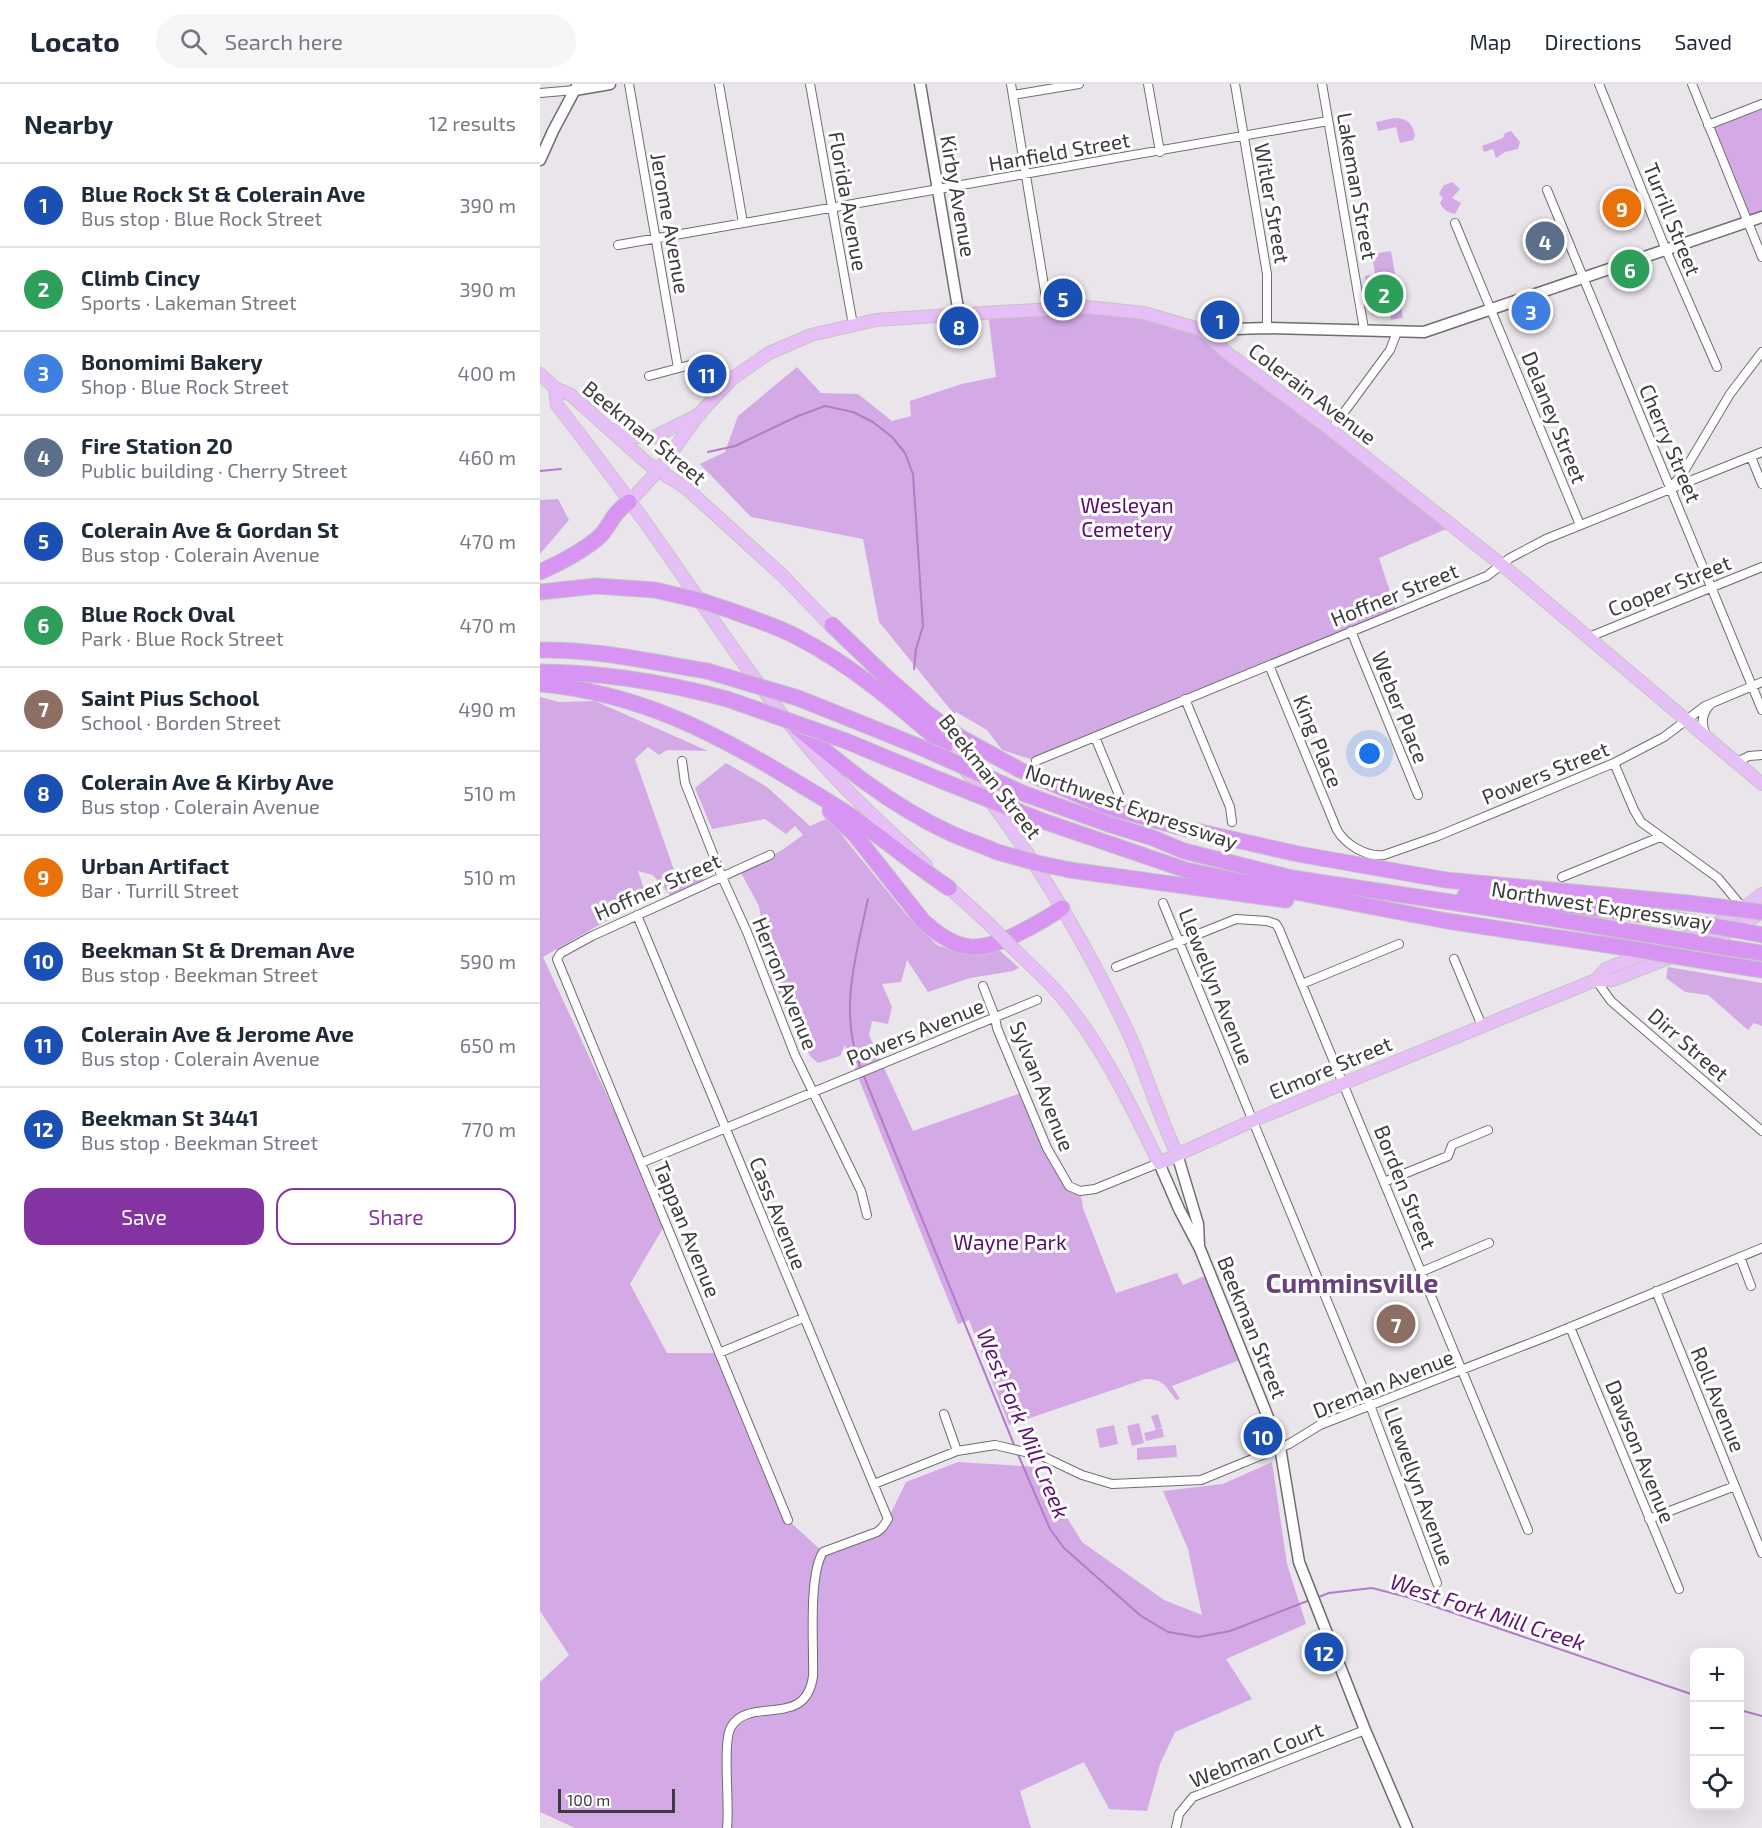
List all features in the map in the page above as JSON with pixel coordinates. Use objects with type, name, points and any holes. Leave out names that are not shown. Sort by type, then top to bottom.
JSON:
[{"type":"highway","points":[[540,572],[571,556],[599,537],[618,510],[629,502]]},
{"type":"highway","points":[[540,592],[596,586],[655,590],[702,601],[735,612],[798,637],[851,669],[945,746]]},
{"type":"highway","points":[[832,625],[897,686],[960,737],[1020,771],[1117,802],[1183,828],[1298,854],[1446,880],[1688,903],[1759,914]]},
{"type":"highway","name":"Northwest Expressway","points":[[540,650],[615,656],[707,671],[798,698],[920,747],[1026,794],[1111,825],[1153,838],[1184,851],[1292,878],[1762,953]]},
{"type":"highway","name":"Northwest Expressway","points":[[540,672],[611,677],[668,685],[728,699],[846,741],[1040,820],[1186,870],[1447,921],[1762,970]]},
{"type":"highway","points":[[540,684],[568,687],[634,702],[679,718],[742,748],[820,795],[949,888]]},
{"type":"highway","points":[[782,715],[840,765],[886,797],[951,833],[997,852],[1070,870],[1447,921]]},
{"type":"highway","points":[[798,783],[855,835],[912,909],[943,938],[972,947],[993,945],[1062,908]]},
{"type":"highway","points":[[1515,886],[1650,916]]},
{"type":"highway","points":[[1373,891],[1431,891],[1578,906],[1679,920],[1762,935]]},
{"type":"main road","name":"Colerain Avenue","points":[[629,502],[658,471],[700,413],[741,371],[769,353],[811,335],[876,320],[959,314],[1088,307],[1144,313],[1202,330],[1226,352],[1331,430],[1502,565],[1762,784]]},
{"type":"main road","points":[[540,374],[555,388]]},
{"type":"main road","name":"Beekman Street","points":[[555,388],[571,395],[658,471],[686,488],[724,522],[832,625],[845,642],[914,711],[945,746],[1005,820],[1062,908],[1100,976],[1128,1033],[1177,1154]]},
{"type":"main road","name":"Beekman Street","points":[[555,388],[557,405],[650,529],[730,647],[813,754],[1063,999],[1120,1084],[1159,1163]]},
{"type":"main road","points":[[602,424],[633,437],[654,437],[700,413]]},
{"type":"main road","name":"Elmore Street","points":[[1596,980],[1606,969],[1712,925],[1743,908],[1762,894]]},
{"type":"main road","name":"Elmore Street","points":[[1159,1163],[1252,1121],[1482,1026],[1596,980],[1613,980],[1722,935],[1759,914]]},
{"type":"street","points":[[540,93],[610,84]]},
{"type":"street","name":"Jerome Avenue","points":[[629,84],[678,368]]},
{"type":"street","points":[[719,84],[743,223]]},
{"type":"street","name":"Florida Avenue","points":[[810,84],[853,325]]},
{"type":"street","name":"Kirby Avenue","points":[[920,84],[959,314]]},
{"type":"street","points":[[1011,84],[1048,310]]},
{"type":"street","points":[[1013,95],[1079,84]]},
{"type":"street","points":[[1148,84],[1160,152]]},
{"type":"street","name":"Witler Street","points":[[1235,84],[1267,274],[1267,328]]},
{"type":"street","name":"Lakeman Street","points":[[1322,84],[1364,329]]},
{"type":"street","name":"Turrill Street","points":[[1599,84],[1666,250],[1717,367]]},
{"type":"street","points":[[1692,84],[1762,257]]},
{"type":"street","points":[[540,160],[552,131],[577,87]]},
{"type":"street","points":[[1708,125],[1762,104]]},
{"type":"street","name":"Hanfield Street","points":[[618,245],[1328,121]]},
{"type":"street","name":"Cherry Street","points":[[1547,190],[1762,710]]},
{"type":"street","points":[[1202,330],[1267,328],[1424,332],[1762,218]]},
{"type":"street","name":"Delaney Street","points":[[1455,223],[1580,525]]},
{"type":"street","points":[[1331,430],[1390,350],[1397,332]]},
{"type":"street","points":[[1671,488],[1683,473],[1730,394],[1762,352]]},
{"type":"street","points":[[649,376],[690,365]]},
{"type":"street","name":"Hoffner Street","points":[[1036,761],[1487,576],[1528,548],[1762,452]]},
{"type":"street","points":[[1751,457],[1762,484]]},
{"type":"street","name":"Cooper Street","points":[[1589,637],[1762,567]]},
{"type":"street","name":"Weber Place","points":[[1351,631],[1418,795]]},
{"type":"street","name":"King Place","points":[[1269,665],[1336,830]]},
{"type":"street","name":"Powers Street","points":[[1336,830],[1341,838],[1361,850],[1376,856],[1384,855],[1438,836],[1614,763],[1652,744],[1713,702],[1762,682]]},
{"type":"street","points":[[1185,699],[1230,807],[1232,822]]},
{"type":"street","points":[[1708,739],[1703,725],[1703,716],[1713,702]]},
{"type":"street","points":[[1095,737],[1117,802]]},
{"type":"street","points":[[1736,763],[1746,757],[1762,755]]},
{"type":"street","name":"Herron Avenue","points":[[682,761],[685,783],[722,877],[747,932],[795,1055],[861,1191],[867,1215]]},
{"type":"street","points":[[1614,763],[1638,819],[1718,878],[1743,908],[1759,914]]},
{"type":"street","points":[[1562,877],[1660,837]]},
{"type":"street","name":"Hoffner Street","points":[[561,953],[592,936],[770,855]]},
{"type":"street","name":"Llewellyn Avenue","points":[[1163,903],[1370,1405],[1437,1583]]},
{"type":"street","name":"Cass Avenue","points":[[637,915],[888,1519],[877,1532],[823,1552],[819,1558],[814,1584],[812,1683],[801,1702],[788,1709],[742,1717],[731,1728],[727,1742],[729,1803],[727,1828]]},
{"type":"street","name":"Borden Street","points":[[1179,942],[1236,919],[1267,921],[1276,924],[1528,1530]]},
{"type":"street","points":[[1116,967],[1179,942]]},
{"type":"street","points":[[1302,984],[1399,944]]},
{"type":"street","name":"Tappan Avenue","points":[[561,953],[557,959],[788,1520]]},
{"type":"street","points":[[1454,959],[1482,1026]]},
{"type":"street","name":"Dirr Street","points":[[1596,980],[1611,1001],[1762,1131]]},
{"type":"street","name":"Sylvan Avenue","points":[[983,986],[997,1028],[1047,1148],[1065,1182],[1080,1191]]},
{"type":"street","name":"Powers Avenue","points":[[641,1163],[1037,1000]]},
{"type":"street","points":[[1384,1182],[1448,1156],[1452,1145],[1488,1130]]},
{"type":"street","name":"Beekman Street","points":[[1177,1154],[1198,1224],[1200,1249]]},
{"type":"street","name":"Beekman Street","points":[[1159,1163],[1200,1249],[1280,1448],[1296,1551],[1365,1730],[1407,1828]]},
{"type":"street","name":"Elmore Street","points":[[1080,1191],[1095,1189],[1159,1163]]},
{"type":"street","points":[[1421,1272],[1489,1243]]},
{"type":"street","name":"Dreman Avenue","points":[[874,1484],[957,1451],[995,1445],[1042,1456],[1082,1475],[1123,1485],[1200,1480],[1280,1448],[1320,1425],[1570,1327],[1762,1248]]},
{"type":"street","points":[[1740,1257],[1751,1286]]},
{"type":"street","name":"Roll Avenue","points":[[1656,1291],[1762,1553]]},
{"type":"street","points":[[719,1353],[803,1318]]},
{"type":"street","name":"Dawson Avenue","points":[[1570,1327],[1679,1589]]},
{"type":"street","points":[[944,1414],[957,1451]]},
{"type":"street","points":[[1649,1519],[1735,1486]]},
{"type":"street","name":"Webman Court","points":[[1176,1828],[1179,1814],[1193,1797],[1365,1730]]},
{"type":"green space","points":[[1762,104],[1762,217],[1748,222],[1708,125]]},
{"type":"green space","points":[[1394,118],[1406,120],[1410,124],[1415,135],[1413,140],[1400,143],[1396,127],[1378,131],[1376,122]]},
{"type":"green space","points":[[1511,131],[1520,142],[1518,149],[1505,152],[1496,158],[1493,149],[1484,152],[1482,146],[1503,138],[1505,133]]},
{"type":"green space","points":[[1452,182],[1460,189],[1452,198],[1461,203],[1455,214],[1443,207],[1440,203],[1443,198],[1439,194],[1443,186]]},
{"type":"green space","points":[[1391,251],[1403,318],[1391,320],[1390,312],[1372,315],[1365,276],[1375,275],[1372,254]]},
{"type":"green space","name":"Wesleyan Cemetery","points":[[1087,307],[1202,330],[1453,526],[1379,558],[1397,613],[1036,761],[1002,750],[987,730],[956,712],[954,714],[879,622],[863,539],[751,517],[700,464],[725,452],[738,416],[797,367],[821,393],[858,394],[892,421],[911,416],[910,401],[962,384],[996,377],[988,313]]},
{"type":"green space","points":[[558,499],[569,520],[540,554],[540,500]]},
{"type":"green space","points":[[540,697],[559,702],[595,701],[708,751],[667,750],[659,755],[648,747],[635,759],[674,870],[686,876],[701,873],[704,881],[671,896],[653,875],[638,871],[645,892],[629,908],[543,957],[666,1223],[630,1284],[667,1353],[719,1353],[788,1520],[823,1552],[869,1534],[886,1523],[906,1482],[958,1462],[1036,1467],[1082,1542],[1164,1600],[1202,1615],[1188,1549],[1163,1491],[1223,1484],[1272,1462],[1287,1564],[1306,1624],[1226,1659],[1252,1699],[1175,1732],[1160,1764],[1147,1811],[1109,1809],[1084,1762],[1020,1791],[1031,1828],[575,1828],[540,1812],[540,1682],[569,1655],[540,1611]]},
{"type":"green space","name":"Wayne Park","points":[[726,763],[767,787],[810,826],[828,818],[905,913],[937,945],[963,954],[999,950],[1019,968],[970,978],[928,992],[907,960],[901,982],[882,984],[892,1007],[888,1024],[872,1021],[869,1035],[913,1131],[1024,1092],[1065,1182],[1080,1191],[1083,1208],[1116,1293],[1177,1273],[1183,1285],[1210,1274],[1245,1358],[1172,1386],[1180,1399],[1176,1400],[1160,1382],[1145,1379],[1009,1425],[969,1320],[958,1324],[845,1045],[840,1056],[818,1063],[810,1056],[771,978],[759,906],[741,873],[782,850],[803,835],[795,826],[786,834],[765,819],[712,829],[695,788]]},
{"type":"green space","points":[[1668,967],[1762,983],[1762,1026],[1754,1023],[1748,1030],[1708,995],[1685,992],[1666,978]]},
{"type":"green space","points":[[1158,1414],[1162,1427],[1157,1429],[1162,1428],[1164,1437],[1146,1441],[1144,1433],[1156,1430],[1151,1416]]},
{"type":"green space","points":[[1139,1423],[1144,1443],[1132,1446],[1127,1426]]},
{"type":"green space","points":[[1114,1425],[1118,1444],[1100,1448],[1096,1429]]},
{"type":"green space","points":[[1176,1445],[1177,1457],[1137,1460],[1137,1448]]},
{"type":"waterway","name":"West Fork Mill Creek","points":[[708,452],[735,446],[798,416],[825,406],[853,412],[873,422],[892,437],[905,453],[913,474],[923,626],[916,649],[914,669]]},
{"type":"waterway","name":"West Fork Mill Creek","points":[[540,471],[561,469]]},
{"type":"waterway","name":"West Fork Mill Creek","points":[[861,1069],[854,1048],[850,1005],[854,963],[868,899]]},
{"type":"waterway","name":"West Fork Mill Creek","points":[[863,1074],[1015,1447]]},
{"type":"waterway","name":"West Fork Mill Creek","points":[[1017,1452],[1050,1529],[1064,1548],[1141,1616],[1168,1632],[1198,1637],[1230,1631],[1310,1600]]},
{"type":"waterway","name":"West Fork Mill Creek","points":[[1316,1598],[1329,1593],[1372,1588],[1407,1597],[1690,1694]]},
{"type":"waterway","name":"West Fork Mill Creek","points":[[1744,1711],[1762,1716]]},
{"type":"place","name":"Urban Artifact","points":[[1622,208]]},
{"type":"place","name":"Fire Station 20","points":[[1545,241]]},
{"type":"place","name":"Blue Rock Oval","points":[[1630,269]]},
{"type":"place","name":"Climb Cincy","points":[[1384,294]]},
{"type":"place","name":"Colerain Ave & Gordan St","points":[[1063,298]]},
{"type":"place","name":"Bonomimi Bakery","points":[[1531,311]]},
{"type":"place","name":"Blue Rock St & Colerain Ave","points":[[1220,320]]},
{"type":"place","name":"Colerain Ave & Kirby Ave","points":[[959,326]]},
{"type":"place","name":"Colerain Ave & Jerome Ave","points":[[707,374]]},
{"type":"place","name":"Saint Pius School","points":[[1396,1324]]},
{"type":"place","name":"Beekman St & Dreman Ave","points":[[1263,1436]]},
{"type":"place","name":"Beekman St 3441","points":[[1324,1652]]},
{"type":"district","name":"Cumminsville","points":[[1352,1282]]}]
